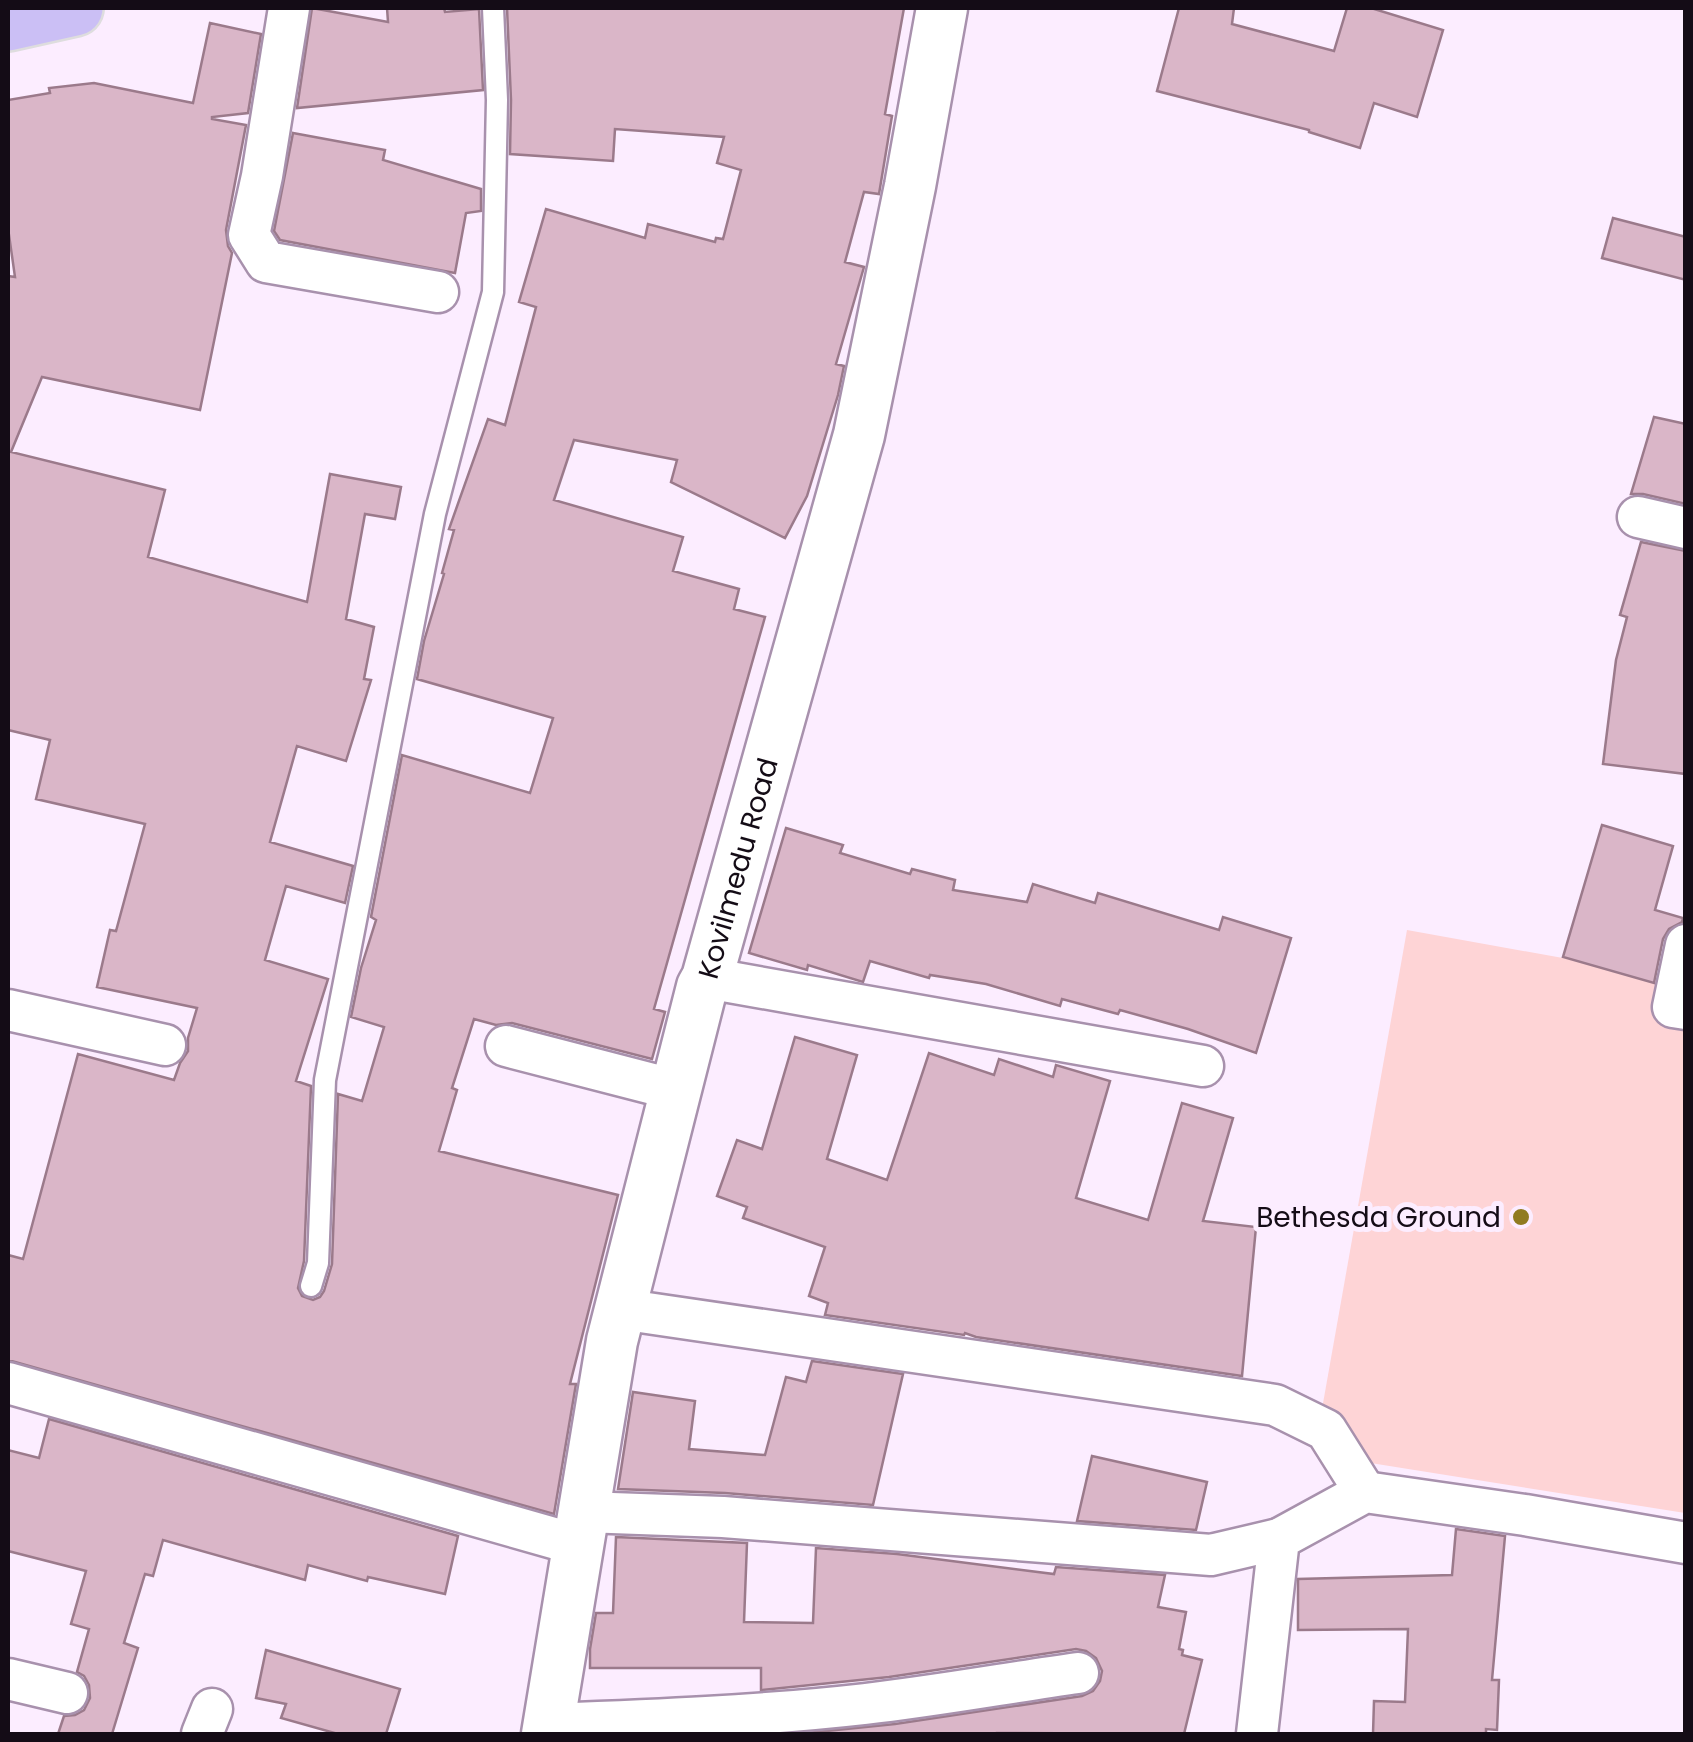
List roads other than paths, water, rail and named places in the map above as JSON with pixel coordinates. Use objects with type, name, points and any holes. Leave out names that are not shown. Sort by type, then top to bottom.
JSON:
[{"type":"street","points":[[289,8],[262,176],[248,235],[266,262],[438,292]]},
{"type":"street","name":"Kovilmedu Road","points":[[548,1729],[612,1341],[702,987],[859,435],[942,8]]},
{"type":"street","points":[[1638,517],[1686,528]]},
{"type":"street","points":[[1686,945],[1673,1007],[1686,1010]]},
{"type":"street","points":[[707,978],[1203,1066]]},
{"type":"street","points":[[8,1010],[165,1045]]},
{"type":"street","points":[[506,1046],[676,1090]]},
{"type":"street","points":[[620,1309],[1275,1405],[1326,1430],[1365,1492]]},
{"type":"street","points":[[8,1383],[581,1529],[723,1518],[1211,1554],[1278,1540],[1365,1492],[1524,1514],[1686,1544]]},
{"type":"street","points":[[1257,1734],[1278,1540]]},
{"type":"street","points":[[548,1729],[869,1704],[1078,1673]]},
{"type":"street","points":[[8,1679],[67,1693]]},
{"type":"lane","points":[[310,1286],[318,1263],[325,1080],[435,514],[493,292],[497,100],[493,8]]},
{"type":"place","name":"Bethesda Ground","points":[[1521,1217]]}]
